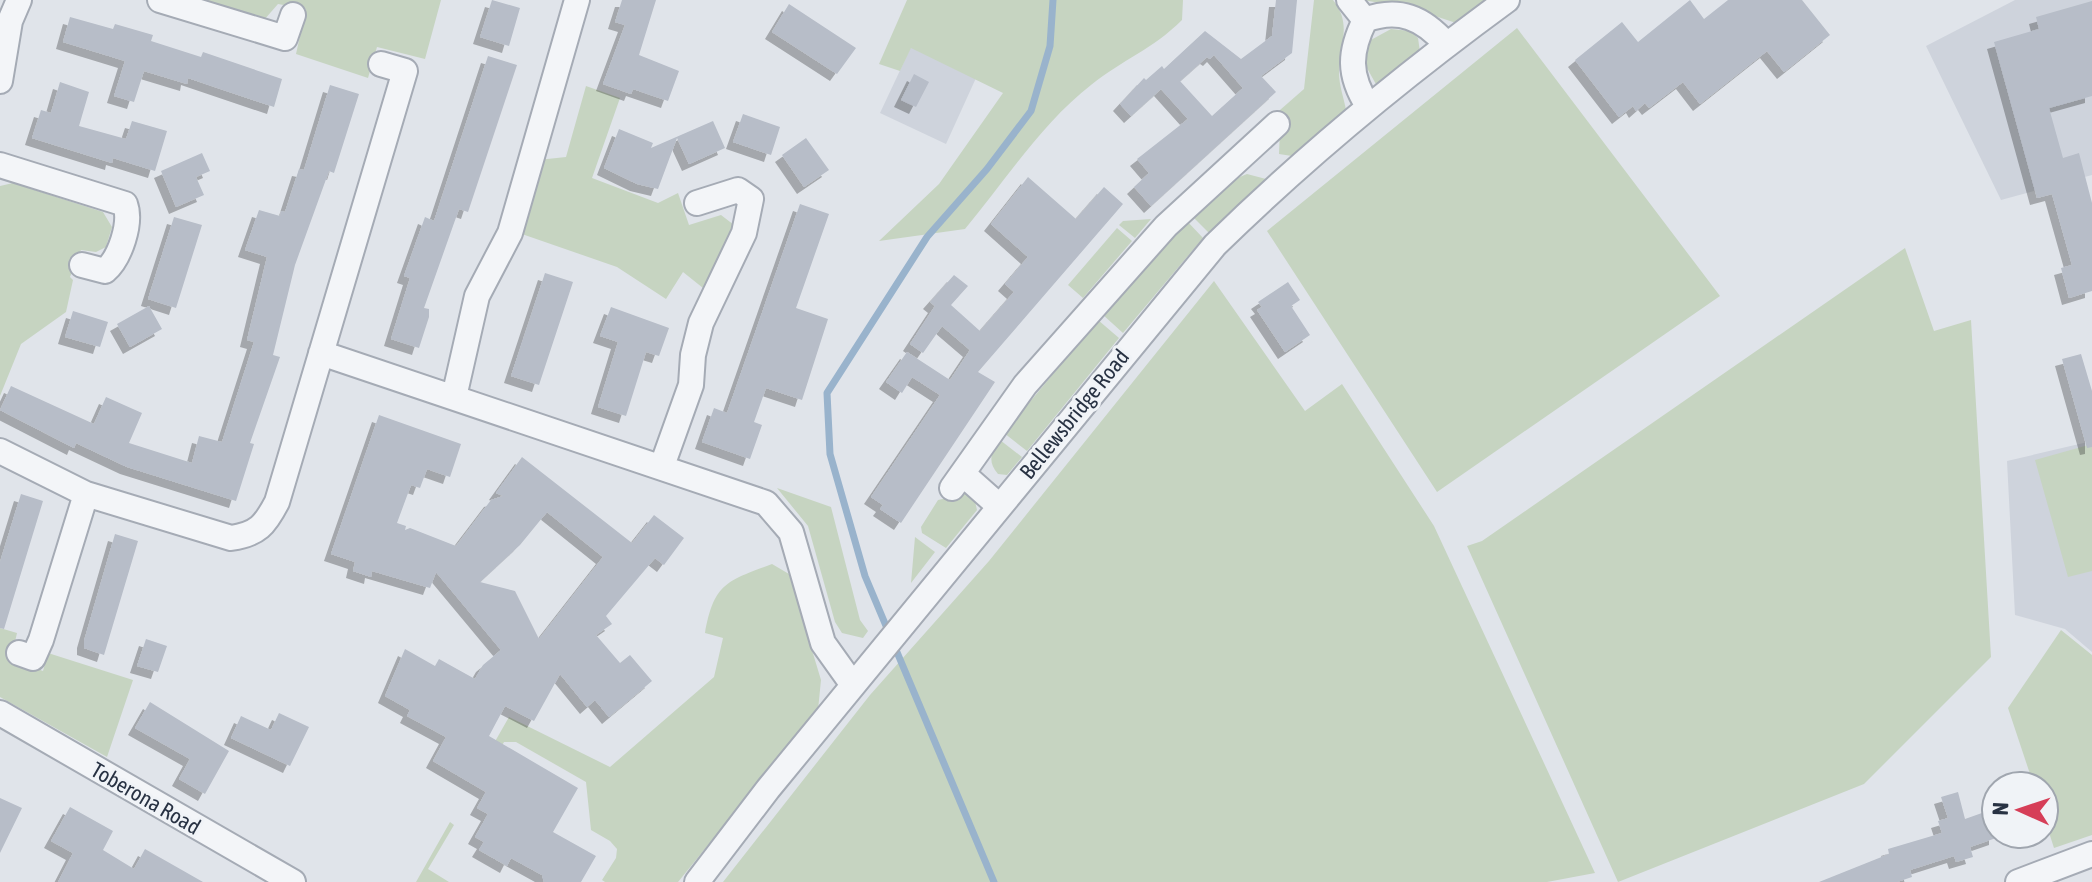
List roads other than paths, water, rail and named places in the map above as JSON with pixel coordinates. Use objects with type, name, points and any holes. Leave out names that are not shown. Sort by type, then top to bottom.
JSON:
[{"type":"street","points":[[0,81],[10,21],[19,0]]},
{"type":"street","points":[[160,0],[285,38],[293,15]]},
{"type":"street","points":[[454,397],[477,296],[510,233],[577,0]]},
{"type":"street","points":[[1349,0],[1365,20]]},
{"type":"street","name":"Bellewsbridge Road","points":[[697,882],[853,685],[1215,245],[1283,178],[1368,106],[1507,0]]},
{"type":"street","points":[[1368,106],[1357,89],[1352,69],[1352,45],[1365,20],[1383,13],[1410,16],[1429,26],[1446,44]]},
{"type":"street","points":[[0,451],[86,494],[231,538],[250,535],[265,526],[277,502],[405,71],[381,64]]},
{"type":"street","points":[[999,506],[958,481],[1025,385],[1166,226],[1277,124]]},
{"type":"street","points":[[1253,146],[1283,178]]},
{"type":"street","points":[[0,165],[125,204],[129,214],[113,264],[105,271],[82,265]]},
{"type":"street","points":[[662,466],[691,385],[693,355],[701,323],[744,233],[751,199],[738,190],[697,203]]},
{"type":"street","points":[[321,353],[766,503],[791,532],[823,643],[853,685]]},
{"type":"street","points":[[19,653],[33,658],[41,640],[86,494]]},
{"type":"street","name":"Toberona Road","points":[[0,713],[293,882]]},
{"type":"street","points":[[2018,882],[2092,854]]},
{"type":"waterway","points":[[889,633],[865,576],[830,454],[827,393],[927,237],[987,169],[1031,111],[1050,46],[1053,0]]},
{"type":"waterway","points":[[894,645],[994,882]]}]
